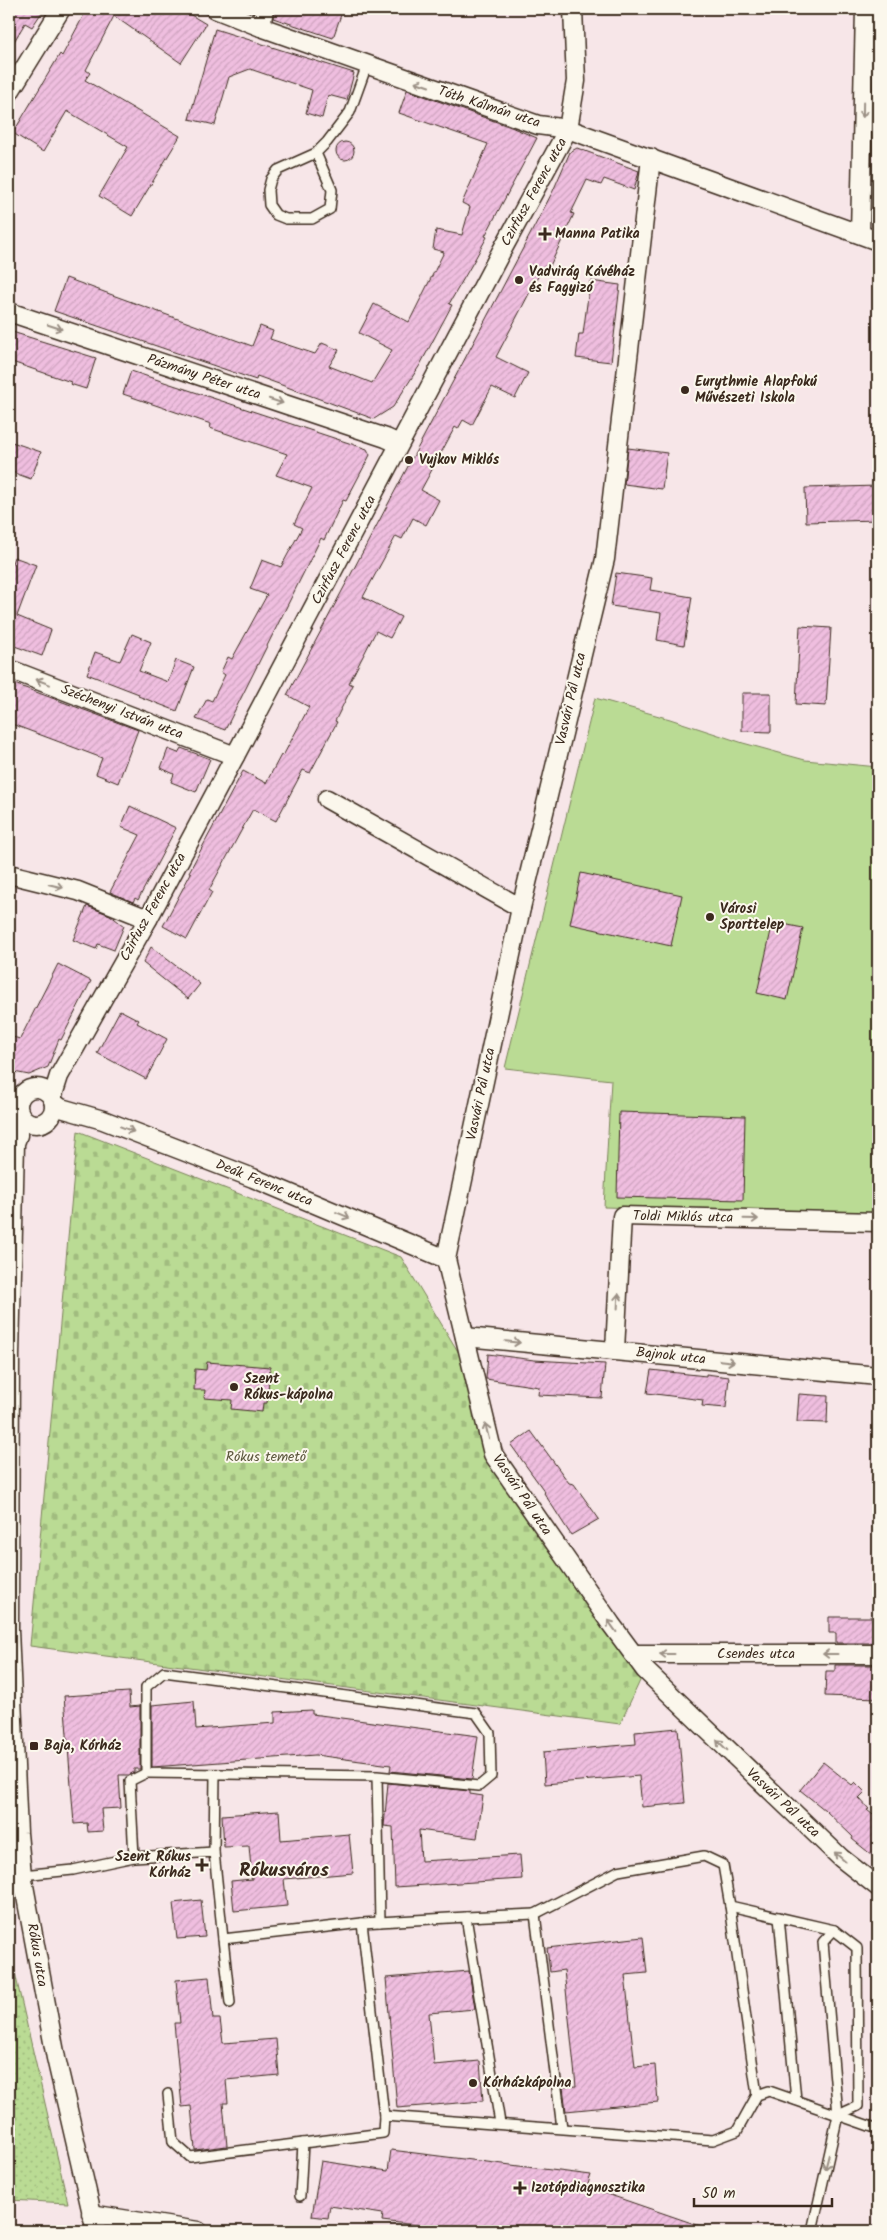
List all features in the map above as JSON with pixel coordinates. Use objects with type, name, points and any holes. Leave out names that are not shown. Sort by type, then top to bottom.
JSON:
[{"type":"street","points":[[9,93],[60,9]]},
{"type":"street","name":"Tóth Kálmán utca","points":[[215,9],[538,125],[568,129],[878,240]]},
{"type":"street","points":[[261,27],[264,9]]},
{"type":"street","name":"Czirfusz Ferenc utca","points":[[53,1100],[59,1076],[148,919],[568,129],[576,81],[573,9]]},
{"type":"street","points":[[860,234],[865,9]]},
{"type":"street","name":"Vasvári Pál utca","points":[[651,158],[605,559],[521,908],[446,1259],[493,1454],[645,1670],[841,1858],[878,1887]]},
{"type":"street","name":"Pázmány Péter utca","points":[[9,312],[386,438],[399,444]]},
{"type":"street","name":"Széchenyi István utca","points":[[9,669],[235,756]]},
{"type":"street","points":[[327,799],[521,908]]},
{"type":"street","points":[[9,874],[78,891],[148,919]]},
{"type":"street","points":[[59,1076],[50,1083],[34,1088],[21,1096],[15,1106],[25,1122],[36,1125],[81,1112]]},
{"type":"street","points":[[9,1088],[34,1088],[48,1093],[53,1100],[54,1110],[45,1122],[18,1136]]},
{"type":"street","name":"Deák Ferenc utca","points":[[53,1100],[253,1178],[446,1259]]},
{"type":"street","name":"Rókus utca","points":[[15,1106],[18,1136],[15,1143],[10,1356],[9,1630],[14,1770],[22,1876],[56,2058],[90,2214],[96,2231]]},
{"type":"street","name":"Toldi Miklós utca","points":[[615,1350],[622,1216],[878,1222]]},
{"type":"street","name":"Bajnok utca","points":[[464,1337],[878,1376]]},
{"type":"street","name":"Csendes utca","points":[[634,1654],[878,1654]]},
{"type":"street","points":[[90,2214],[198,2231]]},
{"type":"lane","points":[[316,153],[332,190],[330,208],[322,215],[312,219],[286,219],[276,215],[269,205],[268,190],[272,179],[278,170],[316,153],[350,112],[367,65]]},
{"type":"lane","points":[[134,1857],[130,1781],[146,1773],[377,1776],[479,1786],[491,1776],[490,1733],[476,1713],[164,1672],[146,1687],[146,1773]]},
{"type":"lane","points":[[215,1774],[214,1852],[230,2003]]},
{"type":"lane","points":[[377,1776],[380,1922]]},
{"type":"lane","points":[[22,1876],[72,1870],[134,1857],[214,1852]]},
{"type":"lane","points":[[223,1939],[362,1923],[535,1914],[618,1871],[704,1856],[724,1864],[758,2095],[737,2131],[713,2140],[384,2116]]},
{"type":"lane","points":[[730,1906],[834,1930],[857,1948],[858,2106],[838,2115]]},
{"type":"lane","points":[[535,1914],[562,2128]]},
{"type":"lane","points":[[466,1917],[500,2123]]},
{"type":"lane","points":[[780,1917],[796,2100]]},
{"type":"lane","points":[[168,2094],[173,2142],[190,2157],[383,2133],[384,2116],[362,1923]]},
{"type":"lane","points":[[812,2231],[838,2115],[823,1942],[834,1930]]},
{"type":"lane","points":[[758,2095],[769,2091],[878,2129]]},
{"type":"lane","points":[[300,2196],[303,2143]]},
{"type":"green space","name":"Városi Sporttelep","points":[[595,698],[805,760],[878,767],[878,1215],[604,1207],[611,1080],[505,1068]]},
{"type":"green space","name":"Rókus temető","points":[[78,1131],[401,1257],[474,1378],[493,1454],[645,1670],[620,1724],[30,1646]]},
{"type":"green space","points":[[9,1947],[68,2203],[9,2200]]},
{"type":"building","points":[[9,9],[44,9],[32,27],[25,23],[9,50]]},
{"type":"building","points":[[87,9],[181,9],[206,24],[181,63],[114,16],[86,70],[90,73],[85,80],[180,136],[132,216],[99,196],[128,147],[67,111],[43,152],[13,133],[60,54],[62,56]]},
{"type":"building","points":[[274,9],[343,9],[333,38],[273,18]]},
{"type":"building","points":[[215,29],[354,73],[347,100],[328,95],[322,118],[306,113],[312,90],[250,69],[229,77],[215,125],[189,119]]},
{"type":"building","points":[[407,90],[537,138],[485,236],[487,237],[449,304],[452,305],[420,365],[393,407],[374,419],[257,376],[256,380],[54,311],[66,278],[252,346],[260,326],[273,331],[270,339],[315,354],[322,343],[339,350],[329,366],[372,383],[392,350],[359,333],[374,304],[409,322],[444,252],[433,249],[436,230],[462,235],[470,207],[462,203],[488,144],[399,113]]},
{"type":"building","points":[[345,142],[351,145],[354,151],[351,157],[345,160],[339,157],[336,151],[339,145]]},
{"type":"building","points":[[577,148],[639,171],[634,190],[604,179],[601,185],[587,180],[571,213],[574,214],[549,268],[543,267],[496,357],[528,373],[515,398],[492,387],[472,425],[463,420],[458,429],[455,427],[421,490],[439,500],[426,525],[413,518],[402,539],[396,536],[363,597],[401,617],[390,638],[376,631],[349,683],[353,685],[335,721],[337,722],[310,773],[303,770],[276,821],[253,809],[209,890],[212,892],[187,939],[163,926],[191,873],[189,872],[243,771],[266,783],[281,755],[283,756],[309,707],[287,695],[553,191],[570,152]]},
{"type":"building","points":[[590,281],[620,285],[611,362],[576,358],[579,334],[583,334]]},
{"type":"building","points":[[9,331],[96,358],[86,389],[9,361]]},
{"type":"building","points":[[131,371],[367,449],[370,455],[346,501],[343,500],[324,540],[321,538],[225,730],[196,719],[207,699],[212,701],[225,675],[221,672],[228,657],[232,659],[267,595],[250,589],[262,560],[281,567],[302,528],[294,524],[312,488],[276,475],[287,454],[210,428],[211,424],[123,394]]},
{"type":"building","points":[[9,441],[41,452],[31,479],[9,471]]},
{"type":"building","points":[[628,448],[667,453],[662,489],[624,484]]},
{"type":"building","points":[[878,486],[878,520],[806,522],[805,488]]},
{"type":"building","points":[[14,557],[36,565],[17,616],[51,630],[42,656],[9,644],[9,572]]},
{"type":"building","points":[[616,573],[652,578],[650,590],[692,597],[684,645],[657,640],[661,613],[611,606]]},
{"type":"building","points":[[800,626],[831,628],[826,706],[796,704]]},
{"type":"building","points":[[132,634],[151,642],[139,671],[168,682],[176,660],[194,667],[177,711],[87,674],[95,652],[120,661]]},
{"type":"building","points":[[9,682],[138,730],[118,783],[96,774],[102,758],[9,723]]},
{"type":"building","points":[[742,693],[771,693],[771,732],[742,731]]},
{"type":"building","points":[[181,748],[210,759],[196,792],[171,782],[174,774],[161,768],[168,749],[178,753]]},
{"type":"building","points":[[130,806],[176,828],[138,900],[135,898],[133,902],[110,892],[140,835],[121,827]]},
{"type":"building","points":[[581,873],[682,895],[671,946],[570,924]]},
{"type":"building","points":[[87,906],[110,915],[124,926],[114,950],[98,944],[96,949],[73,940]]},
{"type":"building","points":[[773,922],[803,928],[787,1000],[757,993]]},
{"type":"building","points":[[151,947],[200,984],[188,999],[143,963]]},
{"type":"building","points":[[58,964],[91,981],[61,1040],[59,1039],[48,1067],[29,1075],[9,1071],[9,1036],[20,1039]]},
{"type":"building","points":[[120,1010],[139,1020],[137,1023],[167,1039],[146,1079],[97,1053]]},
{"type":"building","points":[[619,1112],[745,1116],[743,1200],[617,1197]]},
{"type":"building","points":[[488,1354],[534,1360],[605,1364],[602,1398],[538,1395],[539,1387],[486,1379]]},
{"type":"building","name":"Szent Rókus-kápolna","points":[[207,1362],[270,1367],[267,1403],[263,1403],[262,1412],[231,1409],[232,1400],[204,1398],[205,1390],[194,1390],[195,1369],[206,1370]]},
{"type":"building","points":[[651,1370],[729,1377],[726,1408],[702,1406],[703,1400],[647,1393]]},
{"type":"building","points":[[799,1394],[828,1396],[827,1423],[797,1422]]},
{"type":"building","points":[[531,1431],[569,1483],[574,1484],[599,1519],[571,1535],[545,1492],[511,1445]]},
{"type":"building","points":[[829,1617],[878,1617],[878,1643],[836,1643],[836,1633],[829,1633]]},
{"type":"building","points":[[835,1665],[878,1665],[878,1698],[825,1696],[826,1671],[835,1671]]},
{"type":"building","points":[[129,1692],[130,1707],[140,1706],[140,1769],[134,1769],[134,1772],[129,1775],[119,1775],[121,1808],[101,1809],[103,1831],[88,1832],[87,1823],[74,1824],[64,1696]]},
{"type":"building","points":[[194,1701],[196,1729],[275,1723],[275,1712],[312,1710],[312,1714],[478,1736],[472,1779],[390,1771],[391,1765],[315,1755],[152,1767],[152,1705]]},
{"type":"building","points":[[678,1728],[685,1803],[642,1807],[639,1776],[545,1784],[543,1752],[636,1744],[635,1732]]},
{"type":"building","points":[[823,1762],[852,1785],[855,1782],[865,1792],[859,1798],[869,1809],[867,1810],[878,1819],[878,1860],[852,1839],[853,1837],[825,1810],[800,1790]]},
{"type":"building","points":[[388,1783],[470,1791],[470,1794],[483,1796],[477,1838],[419,1830],[421,1861],[520,1855],[522,1879],[395,1887],[393,1827],[384,1826]]},
{"type":"building","points":[[279,1811],[281,1840],[349,1834],[353,1873],[284,1879],[287,1906],[234,1911],[231,1881],[252,1879],[249,1846],[224,1847],[222,1815]]},
{"type":"building","points":[[201,1900],[205,1937],[177,1939],[173,1903]]},
{"type":"building","points":[[643,1937],[647,1973],[625,1975],[635,2067],[655,2065],[658,2102],[566,2111],[563,2087],[576,2086],[564,1970],[550,1972],[547,1948]]},
{"type":"building","points":[[469,1971],[475,2009],[429,2013],[434,2065],[480,2061],[483,2101],[397,2108],[386,1978]]},
{"type":"building","points":[[209,1977],[213,2019],[220,2019],[223,2043],[276,2039],[279,2075],[226,2080],[228,2103],[223,2103],[227,2146],[195,2150],[191,2106],[182,2107],[174,2023],[180,2023],[176,1980]]},
{"type":"building","points":[[391,2150],[591,2175],[587,2187],[709,2229],[708,2231],[467,2231],[382,2221],[383,2214],[330,2206],[328,2218],[312,2216],[321,2161],[388,2171]]},
{"type":"place","name":"Manna Patika","points":[[545,234]]},
{"type":"place","name":"Vadvirág Kávéház és Fagyizó","points":[[519,280]]},
{"type":"place","name":"Eurythmie Alapfokú Művészeti Iskola","points":[[685,390]]},
{"type":"place","name":"Vujkov Miklós","points":[[409,460]]},
{"type":"place","name":"Városi Sporttelep","points":[[710,917]]},
{"type":"place","name":"Szent Rókus-kápolna","points":[[234,1387]]},
{"type":"place","name":"Baja, Kórház","points":[[34,1746]]},
{"type":"place","name":"Szent Rókus Kórház","points":[[202,1865]]},
{"type":"place","name":"Kórházkápolna","points":[[473,2083]]},
{"type":"place","name":"Izotópdiagnosztika","points":[[520,2188]]},
{"type":"district","name":"Rókusváros","points":[[284,1871]]}]
